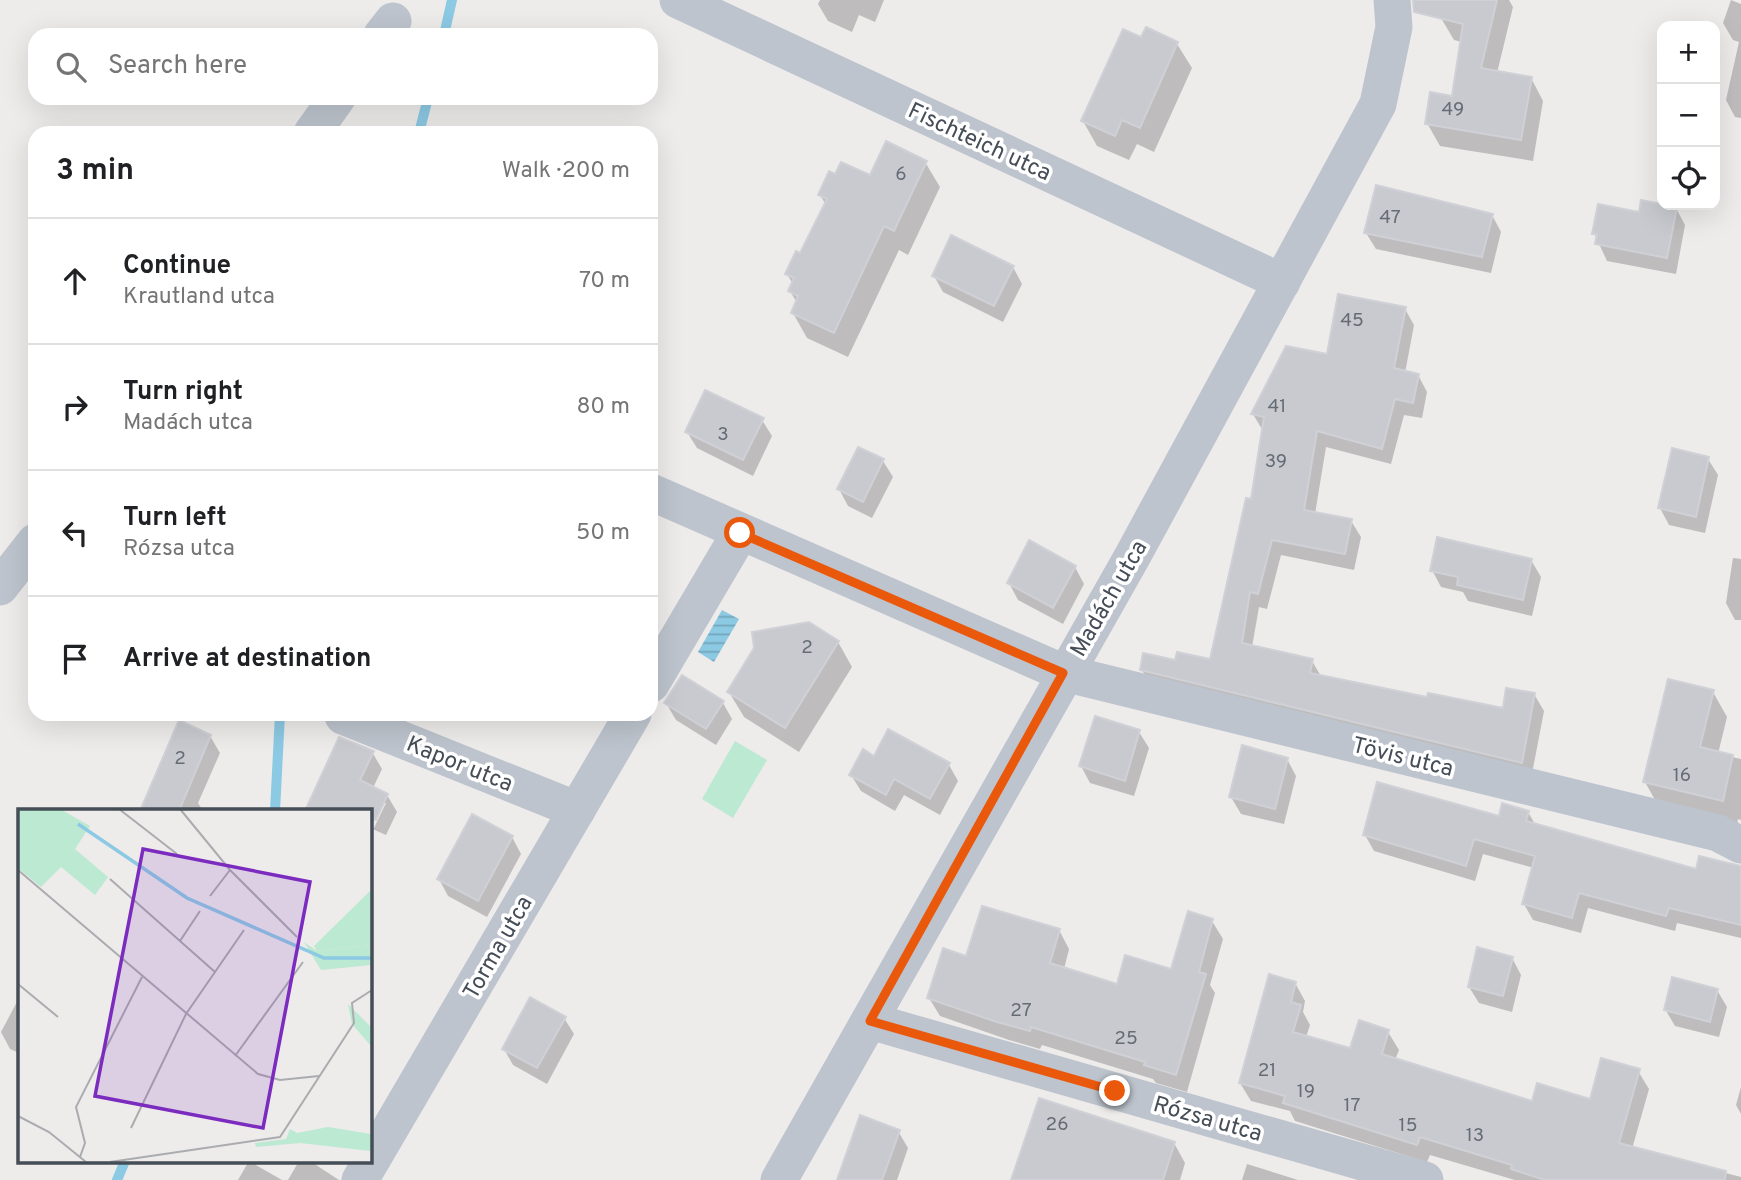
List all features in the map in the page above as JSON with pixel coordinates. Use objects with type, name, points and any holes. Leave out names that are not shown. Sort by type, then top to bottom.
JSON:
[{"type":"street","name":"Fischteich utca","points":[[678,0],[1282,282]]},
{"type":"street","name":"Madách utca","points":[[779,1180],[1063,673],[1132,557],[1378,104],[1394,27],[1392,0]]},
{"type":"street","points":[[317,126],[332,105]]},
{"type":"street","name":"Tövis utca","points":[[658,495],[1063,673],[1718,833],[1741,845]]},
{"type":"street","points":[[658,672],[740,533]]},
{"type":"street","name":"Kapor utca","points":[[355,721],[577,810]]},
{"type":"street","name":"Torma utca","points":[[371,1160],[630,721]]},
{"type":"street","name":"Rózsa utca","points":[[870,1021],[1425,1180]]},
{"type":"street","name":"Torma utca","points":[[359,1180],[370,1162]]},
{"type":"green space","points":[[735,741],[767,760],[733,818],[702,799]]},
{"type":"water","points":[[722,610],[739,619],[714,662],[698,652]]},
{"type":"building","points":[[1413,0],[1497,0],[1481,68],[1532,77],[1521,140],[1425,124],[1430,92],[1452,96],[1463,24],[1414,12]]},
{"type":"building","points":[[1146,27],[1178,42],[1140,128],[1122,120],[1115,136],[1081,121],[1123,29],[1141,37]]},
{"type":"building","points":[[886,141],[927,161],[894,231],[884,226],[834,333],[791,313],[798,296],[788,291],[794,278],[785,274],[796,251],[800,253],[827,199],[818,195],[829,171],[835,174],[841,162],[870,175]]},
{"type":"building","points":[[1376,185],[1493,214],[1482,257],[1364,233]]},
{"type":"building","points":[[1641,200],[1657,203],[1657,210],[1676,210],[1667,258],[1595,244],[1597,234],[1592,234],[1598,204],[1639,212]]},
{"type":"building","points":[[951,235],[1014,266],[994,306],[932,276]]},
{"type":"building","points":[[1338,294],[1406,307],[1394,368],[1419,374],[1413,403],[1395,399],[1382,449],[1317,431],[1304,510],[1352,519],[1345,554],[1272,540],[1258,594],[1250,592],[1242,643],[1313,659],[1310,673],[1427,697],[1428,693],[1503,708],[1506,688],[1535,693],[1522,763],[1140,670],[1143,653],[1175,660],[1177,652],[1210,659],[1246,498],[1251,499],[1264,417],[1251,414],[1286,346],[1327,354]]},
{"type":"building","points":[[705,390],[764,418],[743,460],[685,432]]},
{"type":"building","points":[[858,447],[884,459],[863,502],[837,489]]},
{"type":"building","points":[[1672,448],[1709,457],[1696,517],[1658,508]]},
{"type":"building","points":[[1437,537],[1532,559],[1523,600],[1457,585],[1458,577],[1430,571]]},
{"type":"building","points":[[1029,540],[1076,566],[1053,608],[1007,583]]},
{"type":"building","points":[[809,622],[839,641],[785,728],[727,692],[754,648],[752,632]]},
{"type":"building","points":[[682,675],[724,701],[706,729],[664,703]]},
{"type":"building","points":[[1668,679],[1714,690],[1700,747],[1733,755],[1723,801],[1643,782]]},
{"type":"building","points":[[1095,716],[1140,730],[1125,781],[1079,766]]},
{"type":"building","points":[[179,721],[211,735],[180,809],[141,809]]},
{"type":"building","points":[[888,729],[950,763],[930,799],[894,779],[886,795],[849,775],[863,749],[874,756]]},
{"type":"building","points":[[339,737],[374,751],[360,780],[388,794],[376,820],[371,818],[371,809],[306,809]]},
{"type":"building","points":[[1242,745],[1288,758],[1275,809],[1229,797]]},
{"type":"building","points":[[1377,782],[1499,816],[1502,803],[1529,811],[1526,821],[1696,869],[1699,856],[1741,866],[1741,925],[1669,908],[1666,916],[1579,893],[1572,918],[1522,904],[1535,856],[1474,839],[1466,866],[1363,835]]},
{"type":"building","points":[[472,814],[513,836],[478,901],[437,879]]},
{"type":"building","points":[[982,906],[1060,929],[1050,963],[1117,984],[1125,955],[1171,969],[1188,911],[1213,919],[1199,972],[1206,974],[1176,1075],[1144,1065],[1145,1062],[1031,1027],[1030,1031],[997,1022],[927,998],[943,948],[966,956]]},
{"type":"building","points":[[1477,947],[1513,957],[1503,996],[1468,987]]},
{"type":"building","points":[[1269,974],[1296,982],[1291,1002],[1301,1005],[1293,1032],[1350,1048],[1359,1020],[1389,1030],[1382,1054],[1532,1101],[1537,1083],[1590,1099],[1601,1058],[1640,1069],[1619,1143],[1726,1171],[1725,1180],[1545,1180],[1511,1169],[1512,1165],[1420,1137],[1417,1145],[1283,1103],[1285,1096],[1239,1083]]},
{"type":"building","points":[[1672,977],[1718,989],[1710,1022],[1664,1010]]},
{"type":"building","points":[[530,997],[566,1017],[537,1068],[502,1049]]},
{"type":"building","points":[[1039,1098],[1175,1142],[1163,1180],[1011,1180]]},
{"type":"building","points":[[860,1115],[900,1130],[882,1180],[837,1180]]},
{"type":"waterway","points":[[446,28],[452,0]]},
{"type":"waterway","points":[[421,126],[426,105]]},
{"type":"waterway","points":[[275,809],[280,721]]},
{"type":"waterway","points":[[117,1180],[125,1162]]},
{"type":"route","points":[[740,533],[1063,673],[870,1021],[1115,1091]]}]
